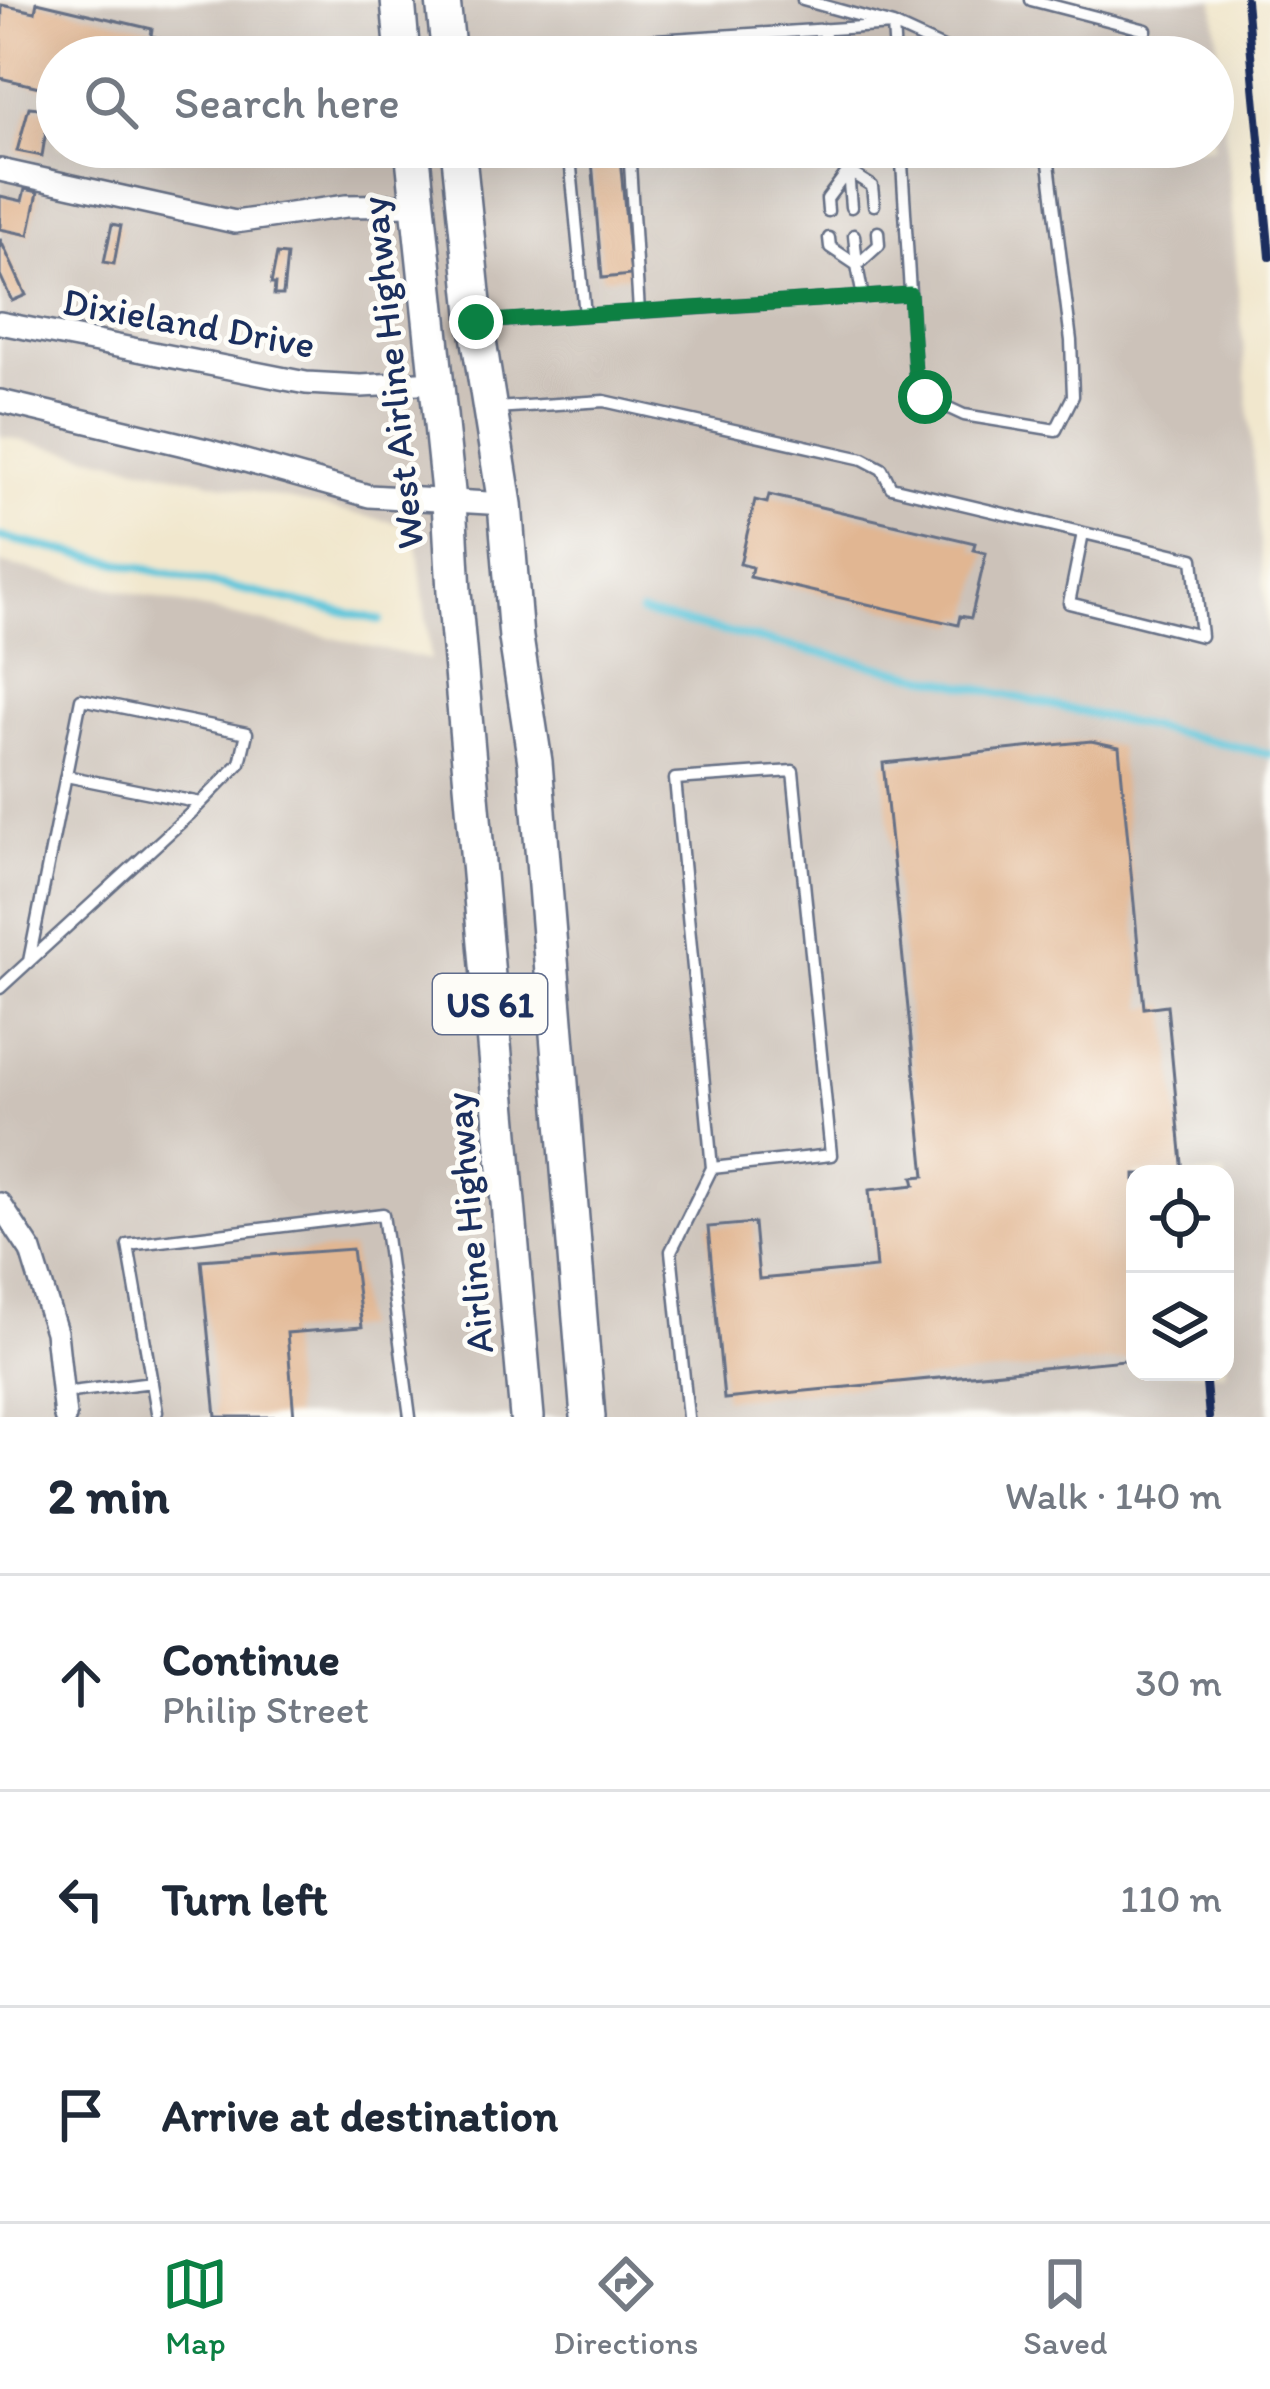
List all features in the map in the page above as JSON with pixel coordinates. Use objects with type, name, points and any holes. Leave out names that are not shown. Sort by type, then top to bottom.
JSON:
[{"type":"highway","points":[[398,0],[401,36]]},
{"type":"highway","points":[[443,0],[447,36]]},
{"type":"highway","name":"West Airline Highway","points":[[414,168],[449,501],[454,592]]},
{"type":"highway","name":"US 61","points":[[460,168],[535,762],[588,1417]]},
{"type":"highway","name":"Airline Highway","points":[[454,592],[527,1417]]},
{"type":"street","points":[[0,170],[235,222],[346,206],[417,205]]},
{"type":"street","name":"Dixieland Drive","points":[[0,323],[306,383],[437,382]]},
{"type":"street","points":[[0,401],[210,451],[369,496],[505,505]]},
{"type":"street","points":[[0,1204],[32,1251],[56,1333],[65,1417]]},
{"type":"lane","points":[[803,0],[917,36]]},
{"type":"lane","points":[[1030,0],[1146,30]]},
{"type":"lane","points":[[715,36],[893,25]]},
{"type":"lane","points":[[893,25],[894,36]]},
{"type":"lane","points":[[824,29],[825,36]]},
{"type":"lane","points":[[573,168],[583,223],[585,315]]},
{"type":"lane","points":[[630,168],[640,312]]},
{"type":"lane","points":[[848,168],[851,207]]},
{"type":"lane","points":[[902,168],[915,373],[925,397],[964,415],[1056,430],[1073,396],[1049,168]]},
{"type":"lane","points":[[848,171],[872,186],[874,205]]},
{"type":"lane","points":[[828,211],[827,199],[848,171]]},
{"type":"lane","points":[[615,189],[632,186]]},
{"type":"lane","points":[[617,217],[633,215]]},
{"type":"lane","points":[[857,265],[879,244],[878,232]]},
{"type":"lane","points":[[854,236],[863,298]]},
{"type":"lane","points":[[829,238],[830,248],[857,265]]},
{"type":"lane","points":[[621,256],[636,255]]},
{"type":"lane","points":[[476,322],[910,294]]},
{"type":"lane","points":[[492,408],[604,401],[863,459],[882,469],[892,487],[1193,559],[1201,636],[1069,603],[1083,533]]},
{"type":"lane","points":[[0,988],[201,803],[240,763],[247,733],[81,699],[29,961]]},
{"type":"lane","points":[[688,1417],[671,1251],[712,1168],[675,778],[793,771],[831,1155],[712,1168]]},
{"type":"lane","points":[[66,776],[201,803]]},
{"type":"lane","points":[[158,1412],[128,1245],[383,1214],[410,1417]]},
{"type":"lane","points":[[62,1393],[152,1382]]},
{"type":"shaded area","points":[[0,0],[1214,0],[1217,36],[36,36],[36,168],[1228,168],[1270,658],[1270,1417],[0,1417],[0,563],[431,660],[415,527],[0,436]]},
{"type":"building","points":[[37,2],[152,29],[151,36],[36,36],[36,86],[0,78],[2,5],[35,12]]},
{"type":"building","points":[[29,107],[36,108],[36,155],[17,151]]},
{"type":"building","points":[[593,168],[621,168],[631,275],[602,278]]},
{"type":"building","points":[[25,189],[38,192],[29,235],[0,229],[0,196],[22,201]]},
{"type":"building","points":[[112,224],[121,226],[114,264],[104,262]]},
{"type":"building","points":[[0,239],[26,295],[12,301],[0,275]]},
{"type":"building","points":[[277,254],[287,255],[283,295],[274,295],[275,284],[271,284]]},
{"type":"building","points":[[769,495],[975,543],[973,550],[986,553],[971,618],[960,616],[958,625],[750,577],[752,567],[740,564],[755,500],[767,503]]},
{"type":"building","points":[[1091,741],[1119,747],[1144,1008],[1167,1005],[1182,1165],[1126,1165],[1126,1360],[724,1399],[708,1227],[754,1223],[759,1279],[876,1268],[869,1190],[915,1185],[913,1177],[925,1176],[883,763]]},
{"type":"building","points":[[352,1249],[362,1327],[287,1333],[294,1417],[216,1417],[201,1260]]},
{"type":"waterway","points":[[0,537],[380,620]]},
{"type":"waterway","points":[[641,613],[1269,754]]},
{"type":"railway","points":[[1246,0],[1270,257]]},
{"type":"railway","points":[[1206,1381],[1209,1417]]},
{"type":"route","points":[[476,322],[910,294],[915,373],[925,397]]}]
